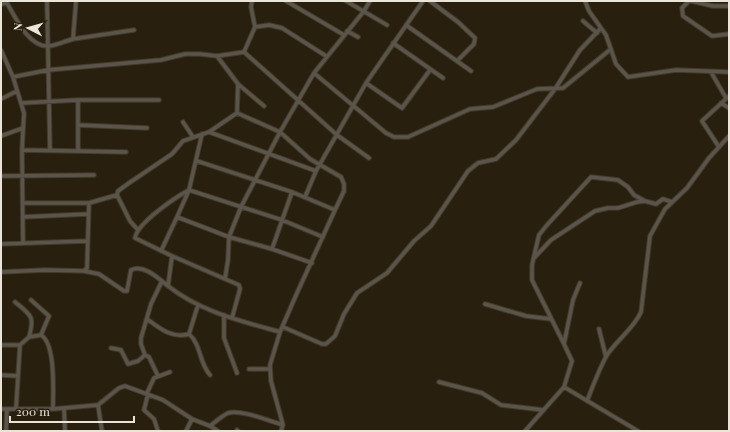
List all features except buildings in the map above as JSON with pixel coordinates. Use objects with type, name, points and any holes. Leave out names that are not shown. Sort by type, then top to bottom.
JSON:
[{"type":"street","points":[[47,1],[50,150]]},
{"type":"street","points":[[73,39],[76,1]]},
{"type":"street","points":[[244,52],[255,27],[251,7],[252,1]]},
{"type":"street","points":[[286,1],[344,35]]},
{"type":"street","points":[[346,1],[387,25]]},
{"type":"street","points":[[226,279],[229,237],[241,207],[280,132],[314,73],[326,56],[364,11],[370,1]]},
{"type":"street","points":[[305,197],[316,171],[366,82],[423,1]]},
{"type":"street","points":[[430,1],[458,22],[475,38],[474,44],[457,61]]},
{"type":"street","points":[[585,1],[606,34],[616,64],[628,77],[676,70],[729,72]]},
{"type":"street","points":[[729,6],[713,6],[690,1],[682,8],[683,16],[712,36],[729,34]]},
{"type":"street","points":[[1,4],[7,3],[27,34],[36,41],[47,46],[73,39],[134,30]]},
{"type":"street","points":[[583,21],[597,33]]},
{"type":"street","points":[[255,27],[269,25],[282,28],[326,56]]},
{"type":"street","points":[[406,25],[471,71]]},
{"type":"street","points":[[283,327],[322,344],[326,344],[331,340],[339,328],[350,302],[357,293],[387,274],[414,241],[431,226],[468,171],[478,163],[496,159],[507,150],[555,89],[580,50],[602,28]]},
{"type":"street","points":[[347,31],[358,37]]},
{"type":"street","points":[[393,43],[442,78]]},
{"type":"street","points":[[314,73],[386,133],[400,138],[419,134],[470,109],[493,108],[537,89],[555,89],[565,86],[611,49]]},
{"type":"street","points":[[1,50],[13,77],[22,103],[24,117],[22,150],[22,243]]},
{"type":"street","points":[[13,77],[48,70],[161,60],[184,54],[217,56],[244,52]]},
{"type":"street","points":[[244,52],[337,135],[369,158]]},
{"type":"street","points":[[217,56],[238,84],[264,106]]},
{"type":"street","points":[[1,64],[6,62]]},
{"type":"street","points":[[366,82],[402,108],[430,70]]},
{"type":"street","points":[[711,72],[728,97],[702,120],[719,147]]},
{"type":"street","points":[[237,113],[238,84]]},
{"type":"street","points":[[1,99],[17,91]]},
{"type":"street","points":[[78,100],[78,150]]},
{"type":"street","points":[[22,103],[78,100],[159,100]]},
{"type":"street","points":[[721,103],[729,108]]},
{"type":"street","points":[[23,203],[89,203],[117,195],[118,192],[129,183],[172,154],[183,141],[209,132],[237,113]]},
{"type":"street","points":[[237,113],[280,132],[310,159],[341,177],[343,181],[344,192],[280,332],[270,369],[271,381],[283,425],[281,431]]},
{"type":"street","points":[[183,122],[193,137]]},
{"type":"street","points":[[78,126],[147,128]]},
{"type":"street","points":[[1,136],[23,128]]},
{"type":"street","points":[[209,132],[316,171]]},
{"type":"street","points":[[162,251],[189,190],[202,134]]},
{"type":"street","points":[[587,401],[606,357],[622,336],[638,320],[641,312],[648,242],[666,209],[687,188],[729,136]]},
{"type":"street","points":[[22,150],[126,152]]},
{"type":"street","points":[[196,160],[292,192],[335,210]]},
{"type":"street","points":[[1,176],[94,175]]},
{"type":"street","points":[[525,431],[529,429],[542,410],[564,387],[572,366],[572,361],[532,280],[531,272],[533,259],[539,235],[590,178],[618,180],[628,187],[634,195],[645,201],[656,204],[663,200],[672,202]]},
{"type":"street","points":[[189,190],[282,220],[323,237]]},
{"type":"street","points":[[189,190],[163,207],[138,230],[135,237],[136,239],[172,256],[240,286],[232,318]]},
{"type":"street","points":[[272,249],[292,192]]},
{"type":"street","points":[[117,195],[130,221],[138,230]]},
{"type":"street","points":[[533,259],[551,240],[596,211],[645,201]]},
{"type":"street","points":[[84,271],[87,268],[89,203]]},
{"type":"street","points":[[23,217],[88,214]]},
{"type":"street","points":[[177,217],[229,237],[272,249],[312,263]]},
{"type":"street","points":[[1,244],[87,241]]},
{"type":"street","points":[[168,286],[172,256]]},
{"type":"street","points":[[1,272],[45,270],[84,271],[99,274],[123,291],[127,290],[133,269],[151,272],[182,296],[198,305],[224,316],[280,332]]},
{"type":"street","points":[[158,376],[149,357],[145,355],[141,341],[156,292],[162,281]]},
{"type":"street","points":[[564,344],[573,300],[580,283]]},
{"type":"street","points":[[31,300],[49,316],[41,335]]},
{"type":"street","points":[[15,302],[31,315],[33,322],[30,337]]},
{"type":"street","points":[[485,304],[526,316],[551,319]]},
{"type":"street","points":[[189,334],[198,305]]},
{"type":"street","points":[[224,316],[224,338],[237,374]]},
{"type":"street","points":[[147,319],[171,334],[180,336],[189,334]]},
{"type":"street","points":[[599,328],[606,357]]},
{"type":"street","points":[[189,334],[196,341],[203,366],[210,375]]},
{"type":"street","points":[[1,345],[20,345],[30,337],[41,335]]},
{"type":"street","points":[[41,335],[47,341],[51,361],[53,409]]},
{"type":"street","points":[[16,409],[20,345]]},
{"type":"street","points":[[110,348],[121,350],[128,364],[138,361],[145,355]]},
{"type":"street","points":[[249,369],[270,369]]},
{"type":"street","points":[[158,431],[154,419],[144,410],[152,381],[158,376],[170,372]]},
{"type":"street","points":[[1,375],[18,376]]},
{"type":"street","points":[[439,382],[482,393],[501,405],[542,410]]},
{"type":"street","points":[[1,409],[53,409],[98,405],[122,386],[148,393],[163,400],[192,419],[218,431]]},
{"type":"street","points":[[564,387],[638,431]]},
{"type":"street","points":[[98,405],[102,431]]},
{"type":"street","points":[[64,408],[65,431]]},
{"type":"street","points":[[6,431],[7,409]]},
{"type":"street","points":[[210,426],[227,414],[233,412],[244,413],[283,425]]},
{"type":"street","points":[[186,431],[192,419]]}]
